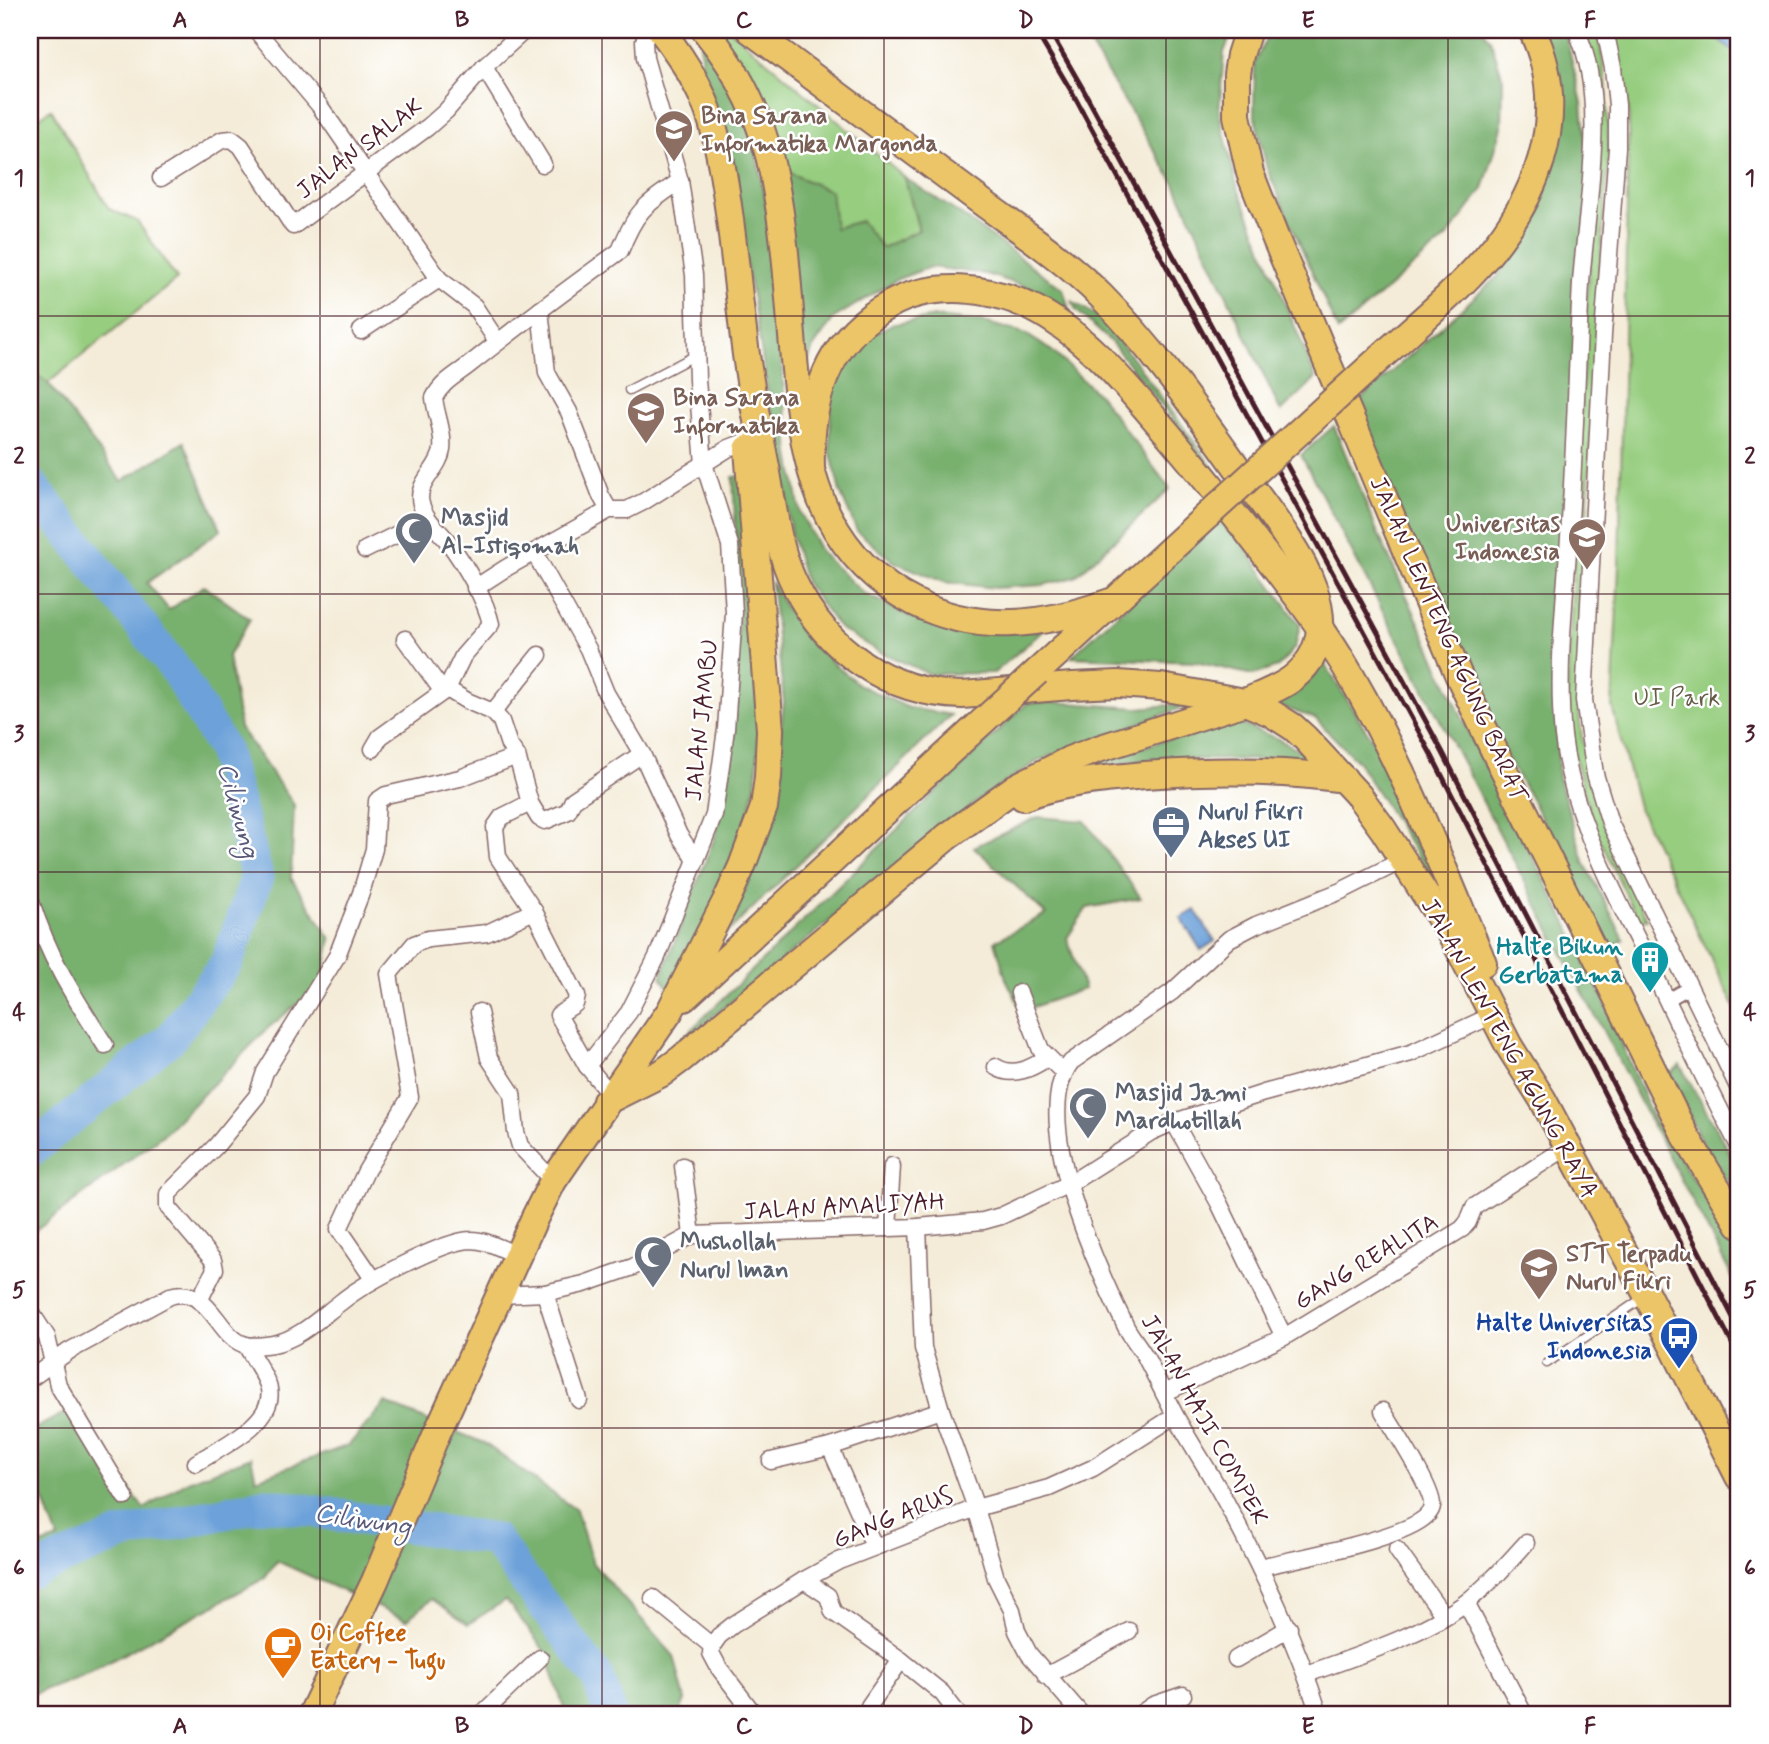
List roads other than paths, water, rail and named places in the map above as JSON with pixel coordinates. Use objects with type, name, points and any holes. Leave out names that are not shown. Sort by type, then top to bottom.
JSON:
[{"type":"main road","points":[[312,1714],[374,1581],[437,1433],[535,1217],[553,1181],[670,1011],[707,942],[742,866],[764,807],[770,730],[747,441],[745,349],[738,286],[716,136],[706,102],[692,73],[661,30]]},
{"type":"main road","points":[[705,30],[729,62],[747,94],[770,158],[780,213],[800,415],[811,467],[829,516],[847,547],[874,576],[902,596],[956,618],[998,624],[1042,621],[1110,602]]},
{"type":"main road","points":[[608,1098],[662,1073],[690,1052],[907,869],[1016,788],[1050,769],[1134,736],[1245,702],[1281,686],[1301,670],[1315,650],[1320,625],[1310,580],[1282,530],[1137,333],[1109,304],[1052,254],[750,30]]},
{"type":"main road","name":"JALAN LENTENG AGUNG BARAT","points":[[1248,30],[1237,74],[1237,116],[1250,173],[1275,237],[1396,527],[1484,728],[1684,1133],[1739,1224]]},
{"type":"main road","points":[[670,1011],[1110,602],[1482,263],[1514,223],[1524,205],[1544,151],[1550,113],[1545,62],[1532,30]]},
{"type":"main road","points":[[811,467],[811,427],[821,384],[840,347],[865,320],[893,303],[922,292],[955,289],[1005,297],[1053,320],[1097,356],[1200,472],[1320,625],[1352,676],[1413,797],[1487,972],[1527,1051],[1544,1100]]},
{"type":"main road","name":"JALAN LENTENG AGUNG RAYA","points":[[745,349],[768,481],[788,569],[813,616],[834,641],[860,664],[905,685],[945,694],[1118,684],[1161,687],[1245,702],[1271,713],[1293,727],[1344,779],[1383,829],[1455,941],[1509,1046],[1544,1100],[1739,1477]]},
{"type":"main road","points":[[907,869],[1021,798],[1073,782],[1242,770],[1300,772],[1344,779]]},
{"type":"street","points":[[256,30],[319,105],[439,279],[474,306],[497,341]]},
{"type":"street","name":"JALAN SALAK","points":[[160,178],[222,140],[232,139],[241,146],[293,226],[428,127],[446,111],[484,67],[525,30]]},
{"type":"street","name":"JALAN JAMBU","points":[[587,1066],[629,1012],[657,957],[714,815],[721,774],[734,613],[730,545],[704,464],[696,355],[694,275],[680,181],[645,58],[644,41],[649,30]]},
{"type":"street","points":[[1576,30],[1582,42],[1588,70],[1594,145],[1581,282],[1573,473],[1561,660],[1563,738],[1571,778],[1598,861],[1739,1146]]},
{"type":"street","points":[[1605,30],[1617,105],[1616,148],[1603,335],[1584,700],[1595,774],[1610,823],[1739,1089]]},
{"type":"street","points":[[484,67],[543,164]]},
{"type":"street","points":[[373,749],[380,737],[447,688],[463,656],[491,624],[475,588],[449,543],[428,519],[420,504],[420,494],[440,458],[442,449],[441,426],[433,398],[446,380],[620,251],[629,228],[644,206],[680,181]]},
{"type":"street","points":[[361,331],[439,279]]},
{"type":"street","points":[[540,310],[547,373],[569,412],[601,496],[609,510]]},
{"type":"street","points":[[475,588],[609,510],[627,510],[729,448],[747,441]]},
{"type":"street","points":[[365,550],[428,519]]},
{"type":"street","points":[[534,552],[589,649],[606,693],[642,754],[679,835],[696,860]]},
{"type":"street","points":[[405,639],[441,689],[447,688],[467,701],[493,712],[501,721],[509,745],[517,756],[530,803],[539,818],[545,821],[568,811],[573,800],[642,754]]},
{"type":"street","points":[[493,712],[540,655]]},
{"type":"street","points":[[199,1301],[215,1269],[213,1260],[168,1207],[168,1194],[216,1146],[257,1096],[265,1072],[337,956],[374,849],[377,801],[386,795],[460,778],[517,756]]},
{"type":"street","points":[[530,803],[502,817],[494,831],[498,857],[534,911],[577,996],[576,1003],[558,1015],[608,1098]]},
{"type":"street","points":[[1019,993],[1041,1050],[1063,1072],[1081,1054],[1132,1022],[1188,979],[1230,939],[1403,860]]},
{"type":"street","points":[[30,899],[46,945],[65,984],[105,1045]]},
{"type":"street","points":[[374,1280],[339,1229],[366,1171],[410,1097],[389,974],[414,944],[428,939],[487,933],[534,911]]},
{"type":"street","points":[[1667,1000],[1690,987]]},
{"type":"street","points":[[479,1012],[489,1058],[512,1093],[520,1146],[553,1181]]},
{"type":"street","name":"JALAN AMALIYAH","points":[[499,1295],[545,1293],[584,1284],[623,1271],[692,1235],[918,1227],[1001,1216],[1069,1184],[1151,1132],[1174,1122],[1264,1093],[1401,1057],[1433,1045],[1493,1015]]},
{"type":"street","points":[[996,1067],[1011,1073],[1034,1066],[1047,1058]]},
{"type":"street","name":"JALAN HAJI COMPEK","points":[[1063,1072],[1056,1105],[1062,1154],[1069,1184],[1112,1296],[1175,1416],[1212,1476],[1260,1567],[1289,1628],[1319,1714]]},
{"type":"street","name":"GANG REALITA","points":[[1174,1122],[1219,1203],[1284,1337]]},
{"type":"street","name":"GANG REALITA","points":[[1164,1393],[1284,1337],[1462,1229],[1474,1207],[1567,1147]]},
{"type":"street","points":[[683,1166],[692,1235]]},
{"type":"street","points":[[888,1228],[892,1166]]},
{"type":"street","points":[[918,1227],[923,1348],[941,1410],[976,1508],[996,1578],[1029,1654],[1081,1714]]},
{"type":"street","points":[[30,1379],[52,1363],[179,1293],[199,1301],[236,1340],[246,1345],[271,1345],[284,1342],[374,1280],[435,1251],[468,1240],[482,1241],[517,1255]]},
{"type":"street","points":[[545,1293],[579,1400]]},
{"type":"street","points":[[30,1311],[47,1337],[58,1385],[125,1497]]},
{"type":"street","points":[[195,1463],[253,1426],[266,1411],[269,1389],[246,1345]]},
{"type":"street","points":[[771,1461],[830,1447],[941,1410]]},
{"type":"street","points":[[1260,1567],[1342,1550],[1416,1523],[1430,1512],[1433,1503],[1426,1484],[1383,1411]]},
{"type":"street","name":"GANG ARUS","points":[[712,1646],[719,1636],[733,1625],[804,1580],[874,1546],[976,1508],[1049,1488],[1093,1468],[1175,1416]]},
{"type":"street","points":[[830,1447],[874,1546]]},
{"type":"street","points":[[1307,1674],[1385,1644],[1444,1616],[1466,1602],[1526,1543]]},
{"type":"street","points":[[1398,1550],[1444,1616]]},
{"type":"street","points":[[804,1580],[828,1596],[833,1612],[901,1660],[947,1697],[958,1714]]},
{"type":"street","points":[[653,1598],[712,1646],[711,1653],[719,1668],[754,1714]]},
{"type":"street","points":[[1466,1602],[1524,1714]]},
{"type":"street","points":[[1236,1659],[1289,1628]]},
{"type":"street","points":[[1046,1676],[1129,1631]]},
{"type":"street","points":[[482,1714],[540,1658]]},
{"type":"street","points":[[869,1706],[901,1660]]},
{"type":"street","points":[[1140,1714],[1183,1695]]},
{"type":"lane","points":[[629,390],[696,355]]},
{"type":"lane","points":[[1547,1363],[1647,1295]]},
{"type":"water","points":[[1703,30],[1739,30],[1739,55]]},
{"type":"water","points":[[1195,910],[1215,941],[1201,950],[1181,918]]},
{"type":"waterway","name":"Ciliwung","points":[[30,483],[176,670],[223,749],[257,877],[227,962],[171,1038],[30,1151]]},
{"type":"waterway","name":"Ciliwung","points":[[30,1572],[120,1535],[267,1504],[495,1540],[598,1678],[610,1714]]},
{"type":"railway","points":[[1035,30],[1073,94],[1432,756],[1739,1357]]},
{"type":"railway","points":[[1049,30],[1442,751],[1739,1329]]},
{"type":"place","name":"Bina Sarana Informatika Margonda","points":[[674,163]]},
{"type":"place","name":"Bina Sarana Informatika","points":[[646,445]]},
{"type":"place","name":"Masjid Al-Istiqomah","points":[[414,565]]},
{"type":"place","name":"Universitas Indonesia","points":[[1587,571]]},
{"type":"place","name":"Nurul Fikri Akses UI","points":[[1171,859]]},
{"type":"place","name":"Halte Bikun Gerbatama","points":[[1650,994]]},
{"type":"place","name":"Masjid Jami Mardhotillah","points":[[1088,1140]]},
{"type":"place","name":"Mushollah Nurul Iman","points":[[653,1289]]},
{"type":"place","name":"STT Terpadu Nurul Fikri","points":[[1539,1301]]},
{"type":"place","name":"Halte Universitas Indonesia","points":[[1679,1370]]},
{"type":"place","name":"Oi Coffee Eatery - Tugu","points":[[283,1680]]},
{"type":"park label","name":"UI Park","points":[[1677,697]]}]
